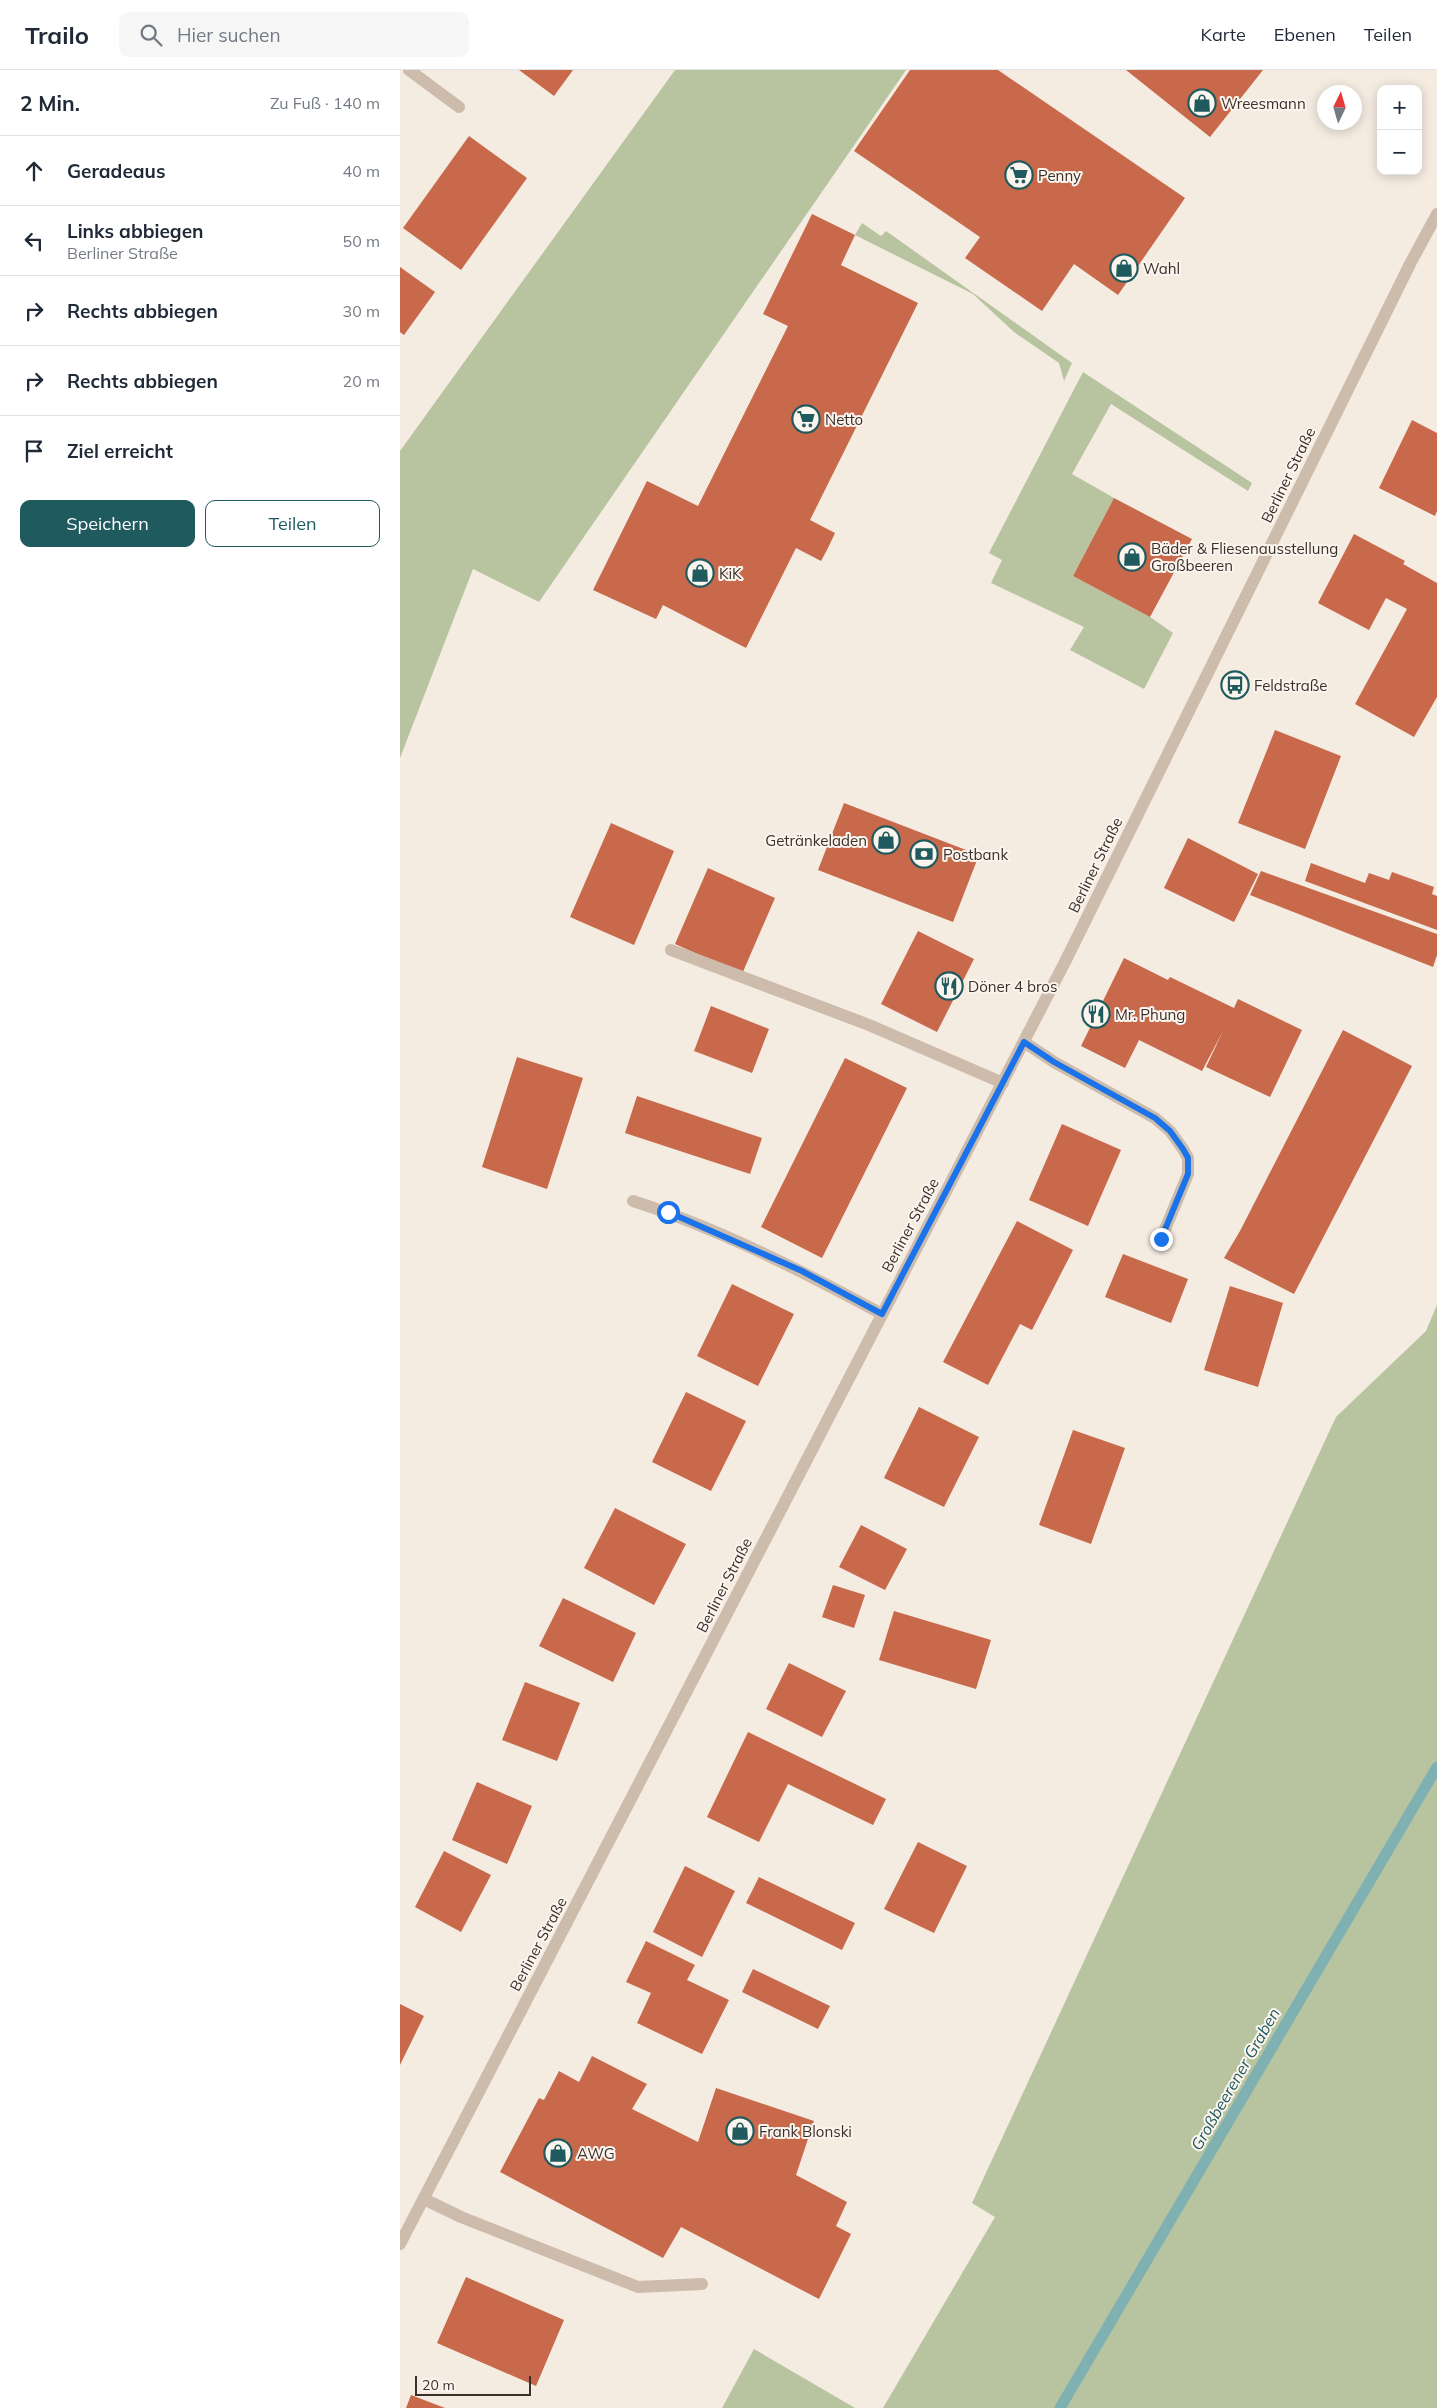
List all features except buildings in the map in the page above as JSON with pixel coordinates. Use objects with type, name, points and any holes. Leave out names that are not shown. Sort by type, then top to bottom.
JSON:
[{"type":"street","points":[[409,70],[460,107]]},
{"type":"street","name":"Berliner Straße","points":[[400,2244],[1095,904],[1402,279],[1437,214]]},
{"type":"street","points":[[671,950],[869,1025],[1003,1083]]},
{"type":"street","points":[[1024,1042],[1054,1062],[1155,1118],[1170,1131],[1183,1149],[1188,1158],[1188,1174],[1161,1239]]},
{"type":"street","points":[[633,1201],[668,1212],[802,1271],[882,1314]]},
{"type":"street","points":[[424,2199],[461,2217],[638,2287],[702,2284]]},
{"type":"green space","points":[[675,70],[906,70],[539,602],[473,569],[400,758],[400,451]]},
{"type":"green space","points":[[862,223],[881,236],[886,231],[1072,363],[1064,381],[1059,363],[1014,332],[973,294],[855,235]]},
{"type":"green space","points":[[1083,372],[1252,483],[1248,491],[1111,404],[1072,474],[1114,498],[1073,576],[1150,617],[1173,633],[1144,689],[1070,650],[1084,627],[991,583],[1002,560],[989,553]]},
{"type":"green space","points":[[1437,1305],[1437,2408],[883,2408],[995,2217],[972,2203],[1336,1417],[1426,1331]]},
{"type":"green space","points":[[754,2349],[855,2408],[722,2408]]},
{"type":"waterway","name":"Großbeerener Graben","points":[[1060,2408],[1437,1767]]},
{"type":"place","name":"Wreesmann","points":[[1202,103]]},
{"type":"place","name":"Penny","points":[[1019,175]]},
{"type":"place","name":"Wahl","points":[[1124,268]]},
{"type":"place","name":"Netto","points":[[806,419]]},
{"type":"place","name":"Bäder & Fliesenausstellung Großbeeren","points":[[1132,557]]},
{"type":"place","name":"KiK","points":[[700,573]]},
{"type":"place","name":"Feldstraße","points":[[1235,685]]},
{"type":"place","name":"Getränkeladen","points":[[886,840]]},
{"type":"place","name":"Postbank","points":[[924,854]]},
{"type":"place","name":"Döner 4 bros","points":[[949,986]]},
{"type":"place","name":"Mr. Phung","points":[[1096,1014]]},
{"type":"place","name":"Frank Blonski","points":[[740,2131]]},
{"type":"place","name":"AWG","points":[[558,2153]]},
{"type":"route","points":[[668,1212],[802,1271],[882,1314],[1024,1042],[1054,1062],[1155,1118],[1170,1131],[1183,1149],[1188,1158],[1188,1174],[1161,1239]]}]
